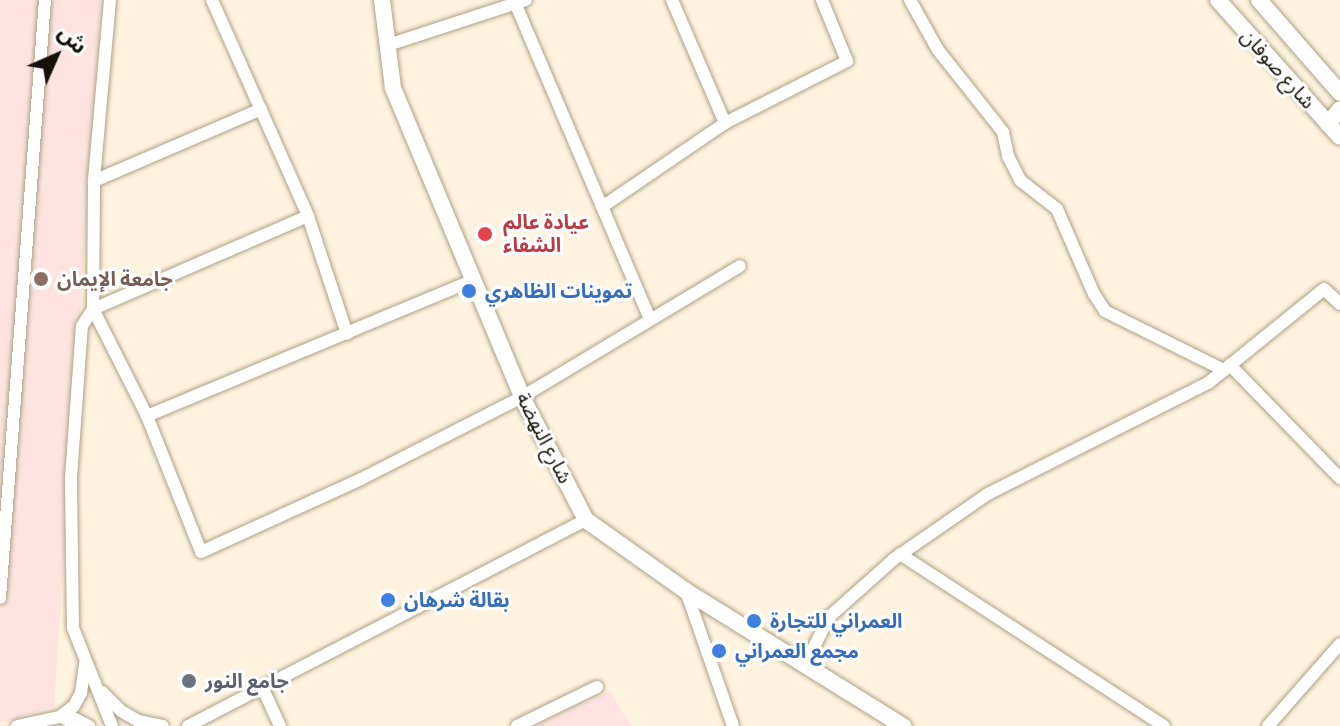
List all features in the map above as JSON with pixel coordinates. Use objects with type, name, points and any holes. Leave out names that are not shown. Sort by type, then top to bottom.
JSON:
[{"type":"street","points":[[0,598],[45,0]]},
{"type":"street","points":[[110,0],[94,181],[93,309],[147,416],[201,552],[361,479],[522,397],[740,266]]},
{"type":"street","points":[[212,0],[308,216],[347,334]]},
{"type":"street","name":"شارع النهضة","points":[[382,0],[393,88],[522,397],[586,520],[686,591],[903,726]]},
{"type":"street","points":[[672,0],[725,123]]},
{"type":"street","points":[[602,207],[725,123],[847,61],[822,0]]},
{"type":"street","points":[[910,0],[938,50],[1003,132],[1008,156],[1021,181],[1030,192],[1057,209],[1094,294],[1105,311],[1227,368],[1340,478]]},
{"type":"street","name":"شارع صوفان","points":[[1218,0],[1340,137]]},
{"type":"street","name":"شارع صوفان","points":[[1259,0],[1340,93]]},
{"type":"street","points":[[388,45],[521,2],[650,319]]},
{"type":"street","points":[[94,181],[261,109]]},
{"type":"street","points":[[1328,124],[1340,109]]},
{"type":"street","points":[[112,726],[73,628],[71,478],[82,326],[93,309],[308,216]]},
{"type":"street","points":[[147,416],[473,280]]},
{"type":"street","points":[[805,665],[829,617],[900,554],[988,494],[1095,439],[1153,414],[1227,368],[1324,289],[1340,304]]},
{"type":"street","points":[[188,726],[586,520]]},
{"type":"street","points":[[900,554],[1164,726]]},
{"type":"street","points":[[686,591],[732,725]]},
{"type":"street","points":[[1268,726],[1340,644]]},
{"type":"street","points":[[61,716],[74,706],[81,693],[85,663]]},
{"type":"street","points":[[98,687],[129,716],[163,726]]},
{"type":"street","points":[[517,726],[597,687]]},
{"type":"street","points":[[263,689],[280,726]]},
{"type":"street","points":[[61,716],[76,726]]},
{"type":"street","points":[[17,726],[61,716],[73,717],[89,726]]},
{"type":"shaded area","name":"جامعة الإيمان","points":[[0,0],[101,0],[54,707],[0,723]]},
{"type":"shaded area","points":[[610,691],[631,726],[535,726]]},
{"type":"place","name":"عيادة عالم الشفاء","points":[[485,234]]},
{"type":"place","name":"جامعة الإيمان","points":[[41,279]]},
{"type":"place","name":"تموينات الظاهري","points":[[469,291]]},
{"type":"place","name":"بقالة شرهان","points":[[388,600]]},
{"type":"place","name":"العمراني للتجارة","points":[[754,621]]},
{"type":"place","name":"مجمع العمراني","points":[[719,651]]},
{"type":"place","name":"جامع النور","points":[[189,681]]}]
